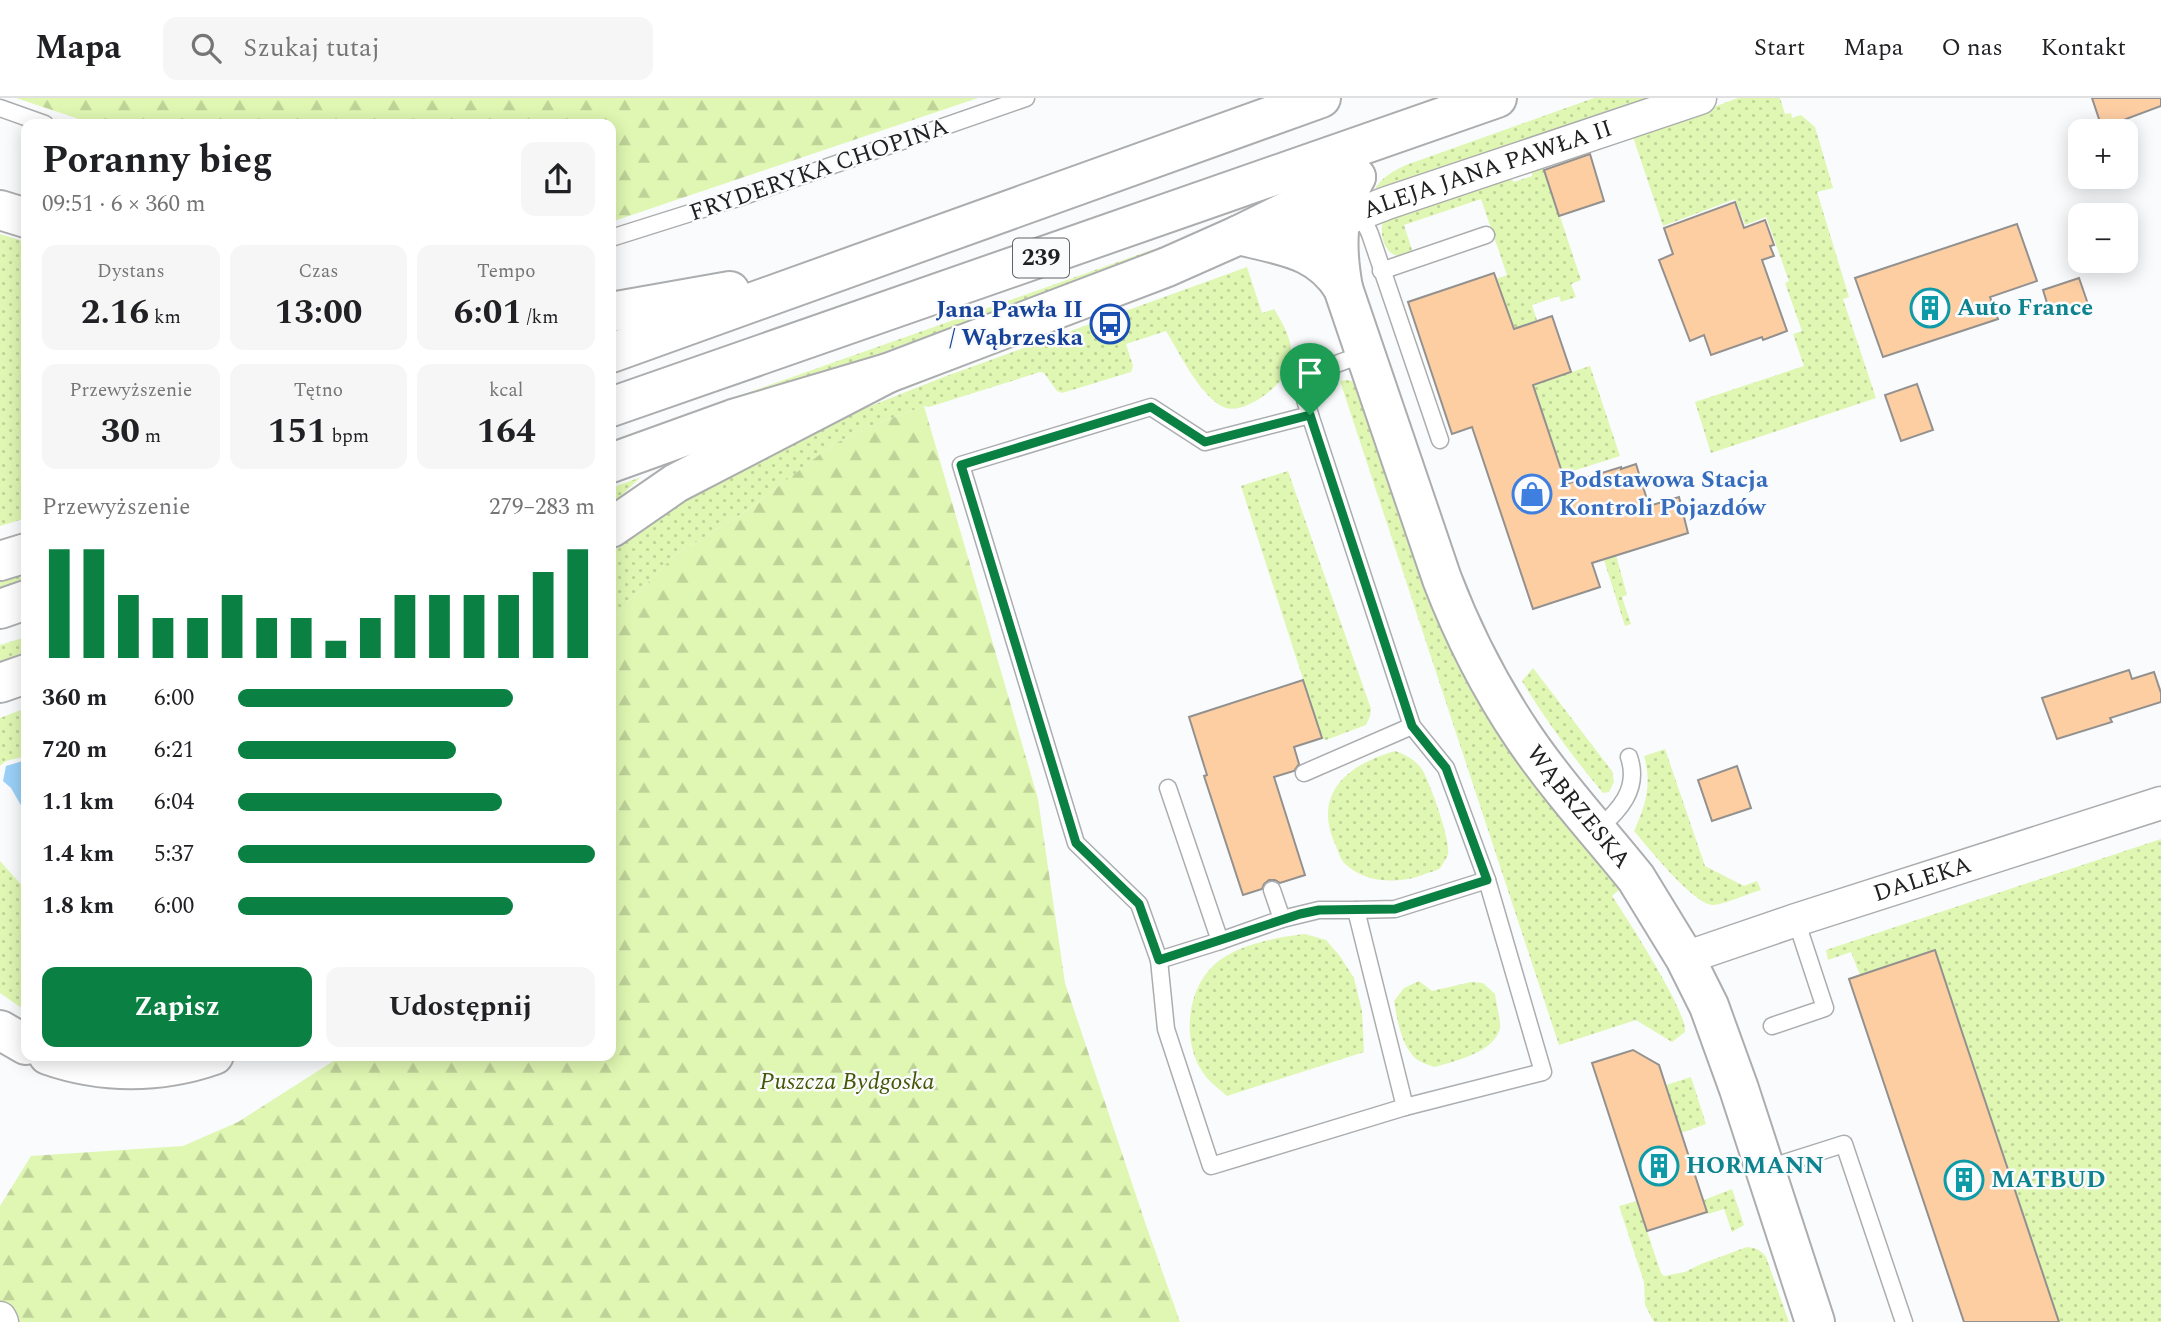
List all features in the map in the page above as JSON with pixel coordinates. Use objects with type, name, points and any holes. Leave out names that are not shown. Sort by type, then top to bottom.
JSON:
[{"type":"main road","name":"239","points":[[616,351],[1321,98]]},
{"type":"main road","name":"239","points":[[616,405],[1484,103]]},
{"type":"main road","points":[[616,461],[733,419],[888,373],[1167,267],[1239,234],[1352,204],[1484,103]]},
{"type":"main road","name":"WĄBRZESKA","points":[[1343,288],[1338,243],[1352,204]]},
{"type":"main road","points":[[0,210],[21,216]]},
{"type":"main road","name":"WĄBRZESKA","points":[[1239,234],[1301,251],[1317,259],[1336,276],[1343,288],[1442,579],[1480,665],[1522,735],[1636,878],[1685,958],[1709,1006],[1726,1050],[1815,1322]]},
{"type":"main road","points":[[616,311],[836,273]]},
{"type":"main road","points":[[616,525],[676,483],[888,373]]},
{"type":"main road","points":[[0,561],[21,555]]},
{"type":"main road","points":[[0,609],[21,602]]},
{"type":"main road","points":[[0,683],[21,676]]},
{"type":"main road","points":[[0,1030],[21,1042]]},
{"type":"main road","points":[[69,1061],[126,1070],[167,1067],[190,1061]]},
{"type":"street","name":"ALEJA JANA PAWŁA II","points":[[1279,245],[1352,204],[1700,98]]},
{"type":"street","name":"DALEKA","points":[[1685,958],[2161,803]]},
{"type":"lane","name":"FRYDERYKA CHOPINA","points":[[616,236],[741,197],[1026,98]]},
{"type":"lane","points":[[0,108],[31,119]]},
{"type":"lane","points":[[1352,204],[1370,234],[1440,440]]},
{"type":"lane","points":[[1381,271],[1486,235]]},
{"type":"lane","points":[[1310,415],[1205,442],[1151,407],[961,465],[1076,843],[1139,904],[1159,960],[1166,1029],[1211,1166],[1405,1107],[1543,1072],[1487,880],[1446,768],[1412,726],[1310,415],[1306,398],[1309,384],[1319,373],[1366,354]]},
{"type":"lane","points":[[1304,773],[1412,726]]},
{"type":"lane","points":[[1597,830],[1626,800],[1632,779],[1629,757]]},
{"type":"lane","points":[[1168,788],[1220,941]]},
{"type":"lane","points":[[1159,960],[1282,919],[1319,910],[1395,909],[1487,880]]},
{"type":"lane","points":[[1272,890],[1282,919]]},
{"type":"lane","points":[[1356,910],[1405,1107]]},
{"type":"lane","points":[[1772,1026],[1825,1008],[1797,920]]},
{"type":"lane","points":[[1765,1169],[1844,1144],[1904,1322]]},
{"type":"green space","points":[[16,98],[978,98],[616,220],[616,119],[79,119]]},
{"type":"green space","points":[[1594,98],[1673,98],[1374,191],[1383,179],[1406,165]]},
{"type":"green space","points":[[1738,98],[1780,98],[1785,114],[1791,113],[1792,118],[1801,115],[1815,127],[1833,188],[1817,192],[1849,297],[1843,299],[1876,398],[1711,453],[1695,402],[1804,366],[1793,334],[1802,331],[1785,283],[1789,281],[1766,217],[1745,225],[1735,199],[1663,226],[1633,137]]},
{"type":"green space","points":[[1583,151],[1589,154],[1544,168],[1581,280],[1571,284],[1576,297],[1561,302],[1559,296],[1532,305],[1556,377],[1590,366],[1620,456],[1573,471],[1588,514],[1616,555],[1627,595],[1622,597],[1631,624],[1625,626],[1603,557],[1591,560],[1496,279],[1507,275],[1481,199],[1404,225],[1413,253],[1395,255],[1387,248],[1382,236],[1384,219],[1507,175],[1514,182],[1532,176],[1532,169]]},
{"type":"green space","points":[[0,234],[21,240],[21,520],[0,526]]},
{"type":"green space","points":[[1197,234],[1142,260],[616,447],[616,439]]},
{"type":"green space","points":[[1247,267],[1262,313],[1274,309],[1285,329],[1291,350],[1290,365],[1281,381],[1254,402],[1234,409],[1226,408],[1208,396],[1166,331],[1126,344],[1133,366],[1131,372],[1062,393],[1040,372],[929,407],[924,406],[867,428],[832,445],[749,509],[674,556],[616,615],[616,549],[648,523],[673,506],[828,423],[941,378]]},
{"type":"green space","points":[[1340,381],[1352,381],[1359,389],[1413,557],[1445,638],[1501,739],[1619,890],[1612,896],[1655,964],[1683,1021],[1685,1032],[1672,1042],[1636,1020],[1559,1045]]},
{"type":"green space","name":"Puszcza Bydgoska","points":[[924,406],[1038,799],[1065,983],[1180,1322],[0,1322],[0,1206],[31,1156],[183,1146],[238,1122],[334,1061],[616,1061],[616,615],[674,556],[749,509],[832,445]]},
{"type":"green space","points":[[1288,471],[1371,709],[1366,725],[1326,740],[1322,738],[1241,486]]},
{"type":"green space","points":[[641,477],[616,500],[616,486]]},
{"type":"green space","points":[[21,574],[21,588],[0,595],[0,580]]},
{"type":"green space","points":[[21,639],[21,654],[0,661],[0,645]]},
{"type":"green space","points":[[1533,668],[1612,771],[1614,782],[1609,792],[1603,793],[1581,766],[1522,681]]},
{"type":"green space","points":[[21,710],[21,757],[6,761],[0,766],[0,718]]},
{"type":"green space","points":[[1665,749],[1705,866],[1744,886],[1757,881],[1761,890],[1713,905],[1705,902],[1694,896],[1671,874],[1634,831],[1646,794],[1648,776],[1644,756]]},
{"type":"green space","points":[[1395,751],[1413,760],[1425,774],[1443,824],[1448,854],[1437,870],[1395,881],[1373,879],[1354,871],[1344,862],[1329,827],[1328,811],[1332,796],[1350,773],[1363,764]]},
{"type":"green space","points":[[2161,839],[2161,1322],[2059,1322],[1935,951],[1860,975],[1851,952],[1828,960],[1826,950]]},
{"type":"green space","points":[[0,861],[21,884],[21,1008],[0,993]]},
{"type":"green space","points":[[1305,934],[1326,940],[1354,978],[1362,1011],[1364,1052],[1227,1096],[1207,1078],[1193,1051],[1190,1020],[1197,989],[1214,965],[1234,952],[1270,940]]},
{"type":"green space","points":[[1419,981],[1432,991],[1471,982],[1483,983],[1495,994],[1500,1025],[1497,1036],[1483,1049],[1453,1062],[1435,1067],[1416,1059],[1403,1038],[1394,1001],[1404,988]]},
{"type":"green space","points":[[1691,1077],[1706,1124],[1681,1133],[1666,1085]]},
{"type":"green space","points":[[1732,1189],[1744,1225],[1732,1232],[1724,1209],[1708,1214],[1704,1200]]},
{"type":"green space","points":[[1637,1201],[1664,1276],[1685,1272],[1747,1247],[1756,1249],[1766,1257],[1789,1322],[1654,1322],[1645,1305],[1644,1282],[1619,1206]]},
{"type":"water","points":[[21,762],[21,805],[11,788],[3,781],[6,766]]},
{"type":"building","points":[[2092,98],[2161,98],[2161,106],[2126,119],[2099,119]]},
{"type":"building","points":[[1590,154],[1604,201],[1559,216],[1544,170]]},
{"type":"building","points":[[1735,202],[1744,228],[1765,220],[1774,245],[1770,246],[1774,256],[1762,260],[1787,331],[1711,355],[1704,335],[1690,341],[1659,260],[1673,254],[1664,228]]},
{"type":"building","name":"Auto France","points":[[2017,224],[2037,281],[1990,297],[1998,319],[1883,357],[1855,278]]},
{"type":"building","points":[[1494,273],[1514,329],[1552,316],[1571,372],[1533,385],[1566,484],[1636,464],[1649,506],[1679,497],[1688,533],[1592,563],[1600,587],[1533,609],[1472,427],[1452,434],[1408,302]]},
{"type":"building","points":[[2079,278],[2088,304],[2051,316],[2043,290]]},
{"type":"building","points":[[1917,384],[1933,430],[1901,441],[1885,395]]},
{"type":"building","points":[[2129,670],[2132,679],[2154,672],[2161,702],[2110,718],[2112,722],[2057,739],[2042,698]]},
{"type":"building","points":[[1303,680],[1322,738],[1294,747],[1299,764],[1294,771],[1274,777],[1305,875],[1280,883],[1269,880],[1262,889],[1243,895],[1204,776],[1207,775],[1189,717]]},
{"type":"building","points":[[1737,766],[1751,808],[1712,821],[1698,780]]},
{"type":"building","name":"MATBUD","points":[[1935,950],[2059,1322],[1964,1322],[1849,979]]},
{"type":"building","name":"HORMANN","points":[[1633,1050],[1659,1065],[1707,1212],[1647,1231],[1592,1063]]},
{"type":"place","name":"Auto France","points":[[1930,308]]},
{"type":"place","name":"Jana Pawła II / Wąbrzeska","points":[[1110,324]]},
{"type":"place","name":"Podstawowa Stacja Kontroli Pojazdów","points":[[1532,494]]},
{"type":"place","name":"HORMANN","points":[[1659,1166]]},
{"type":"place","name":"MATBUD","points":[[1964,1180]]},
{"type":"route","points":[[1151,407],[1205,442],[1310,415],[1412,726],[1446,768],[1487,880],[1395,909],[1319,910],[1300,914],[1159,960],[1139,904],[1076,843],[961,465],[1151,407]]}]
